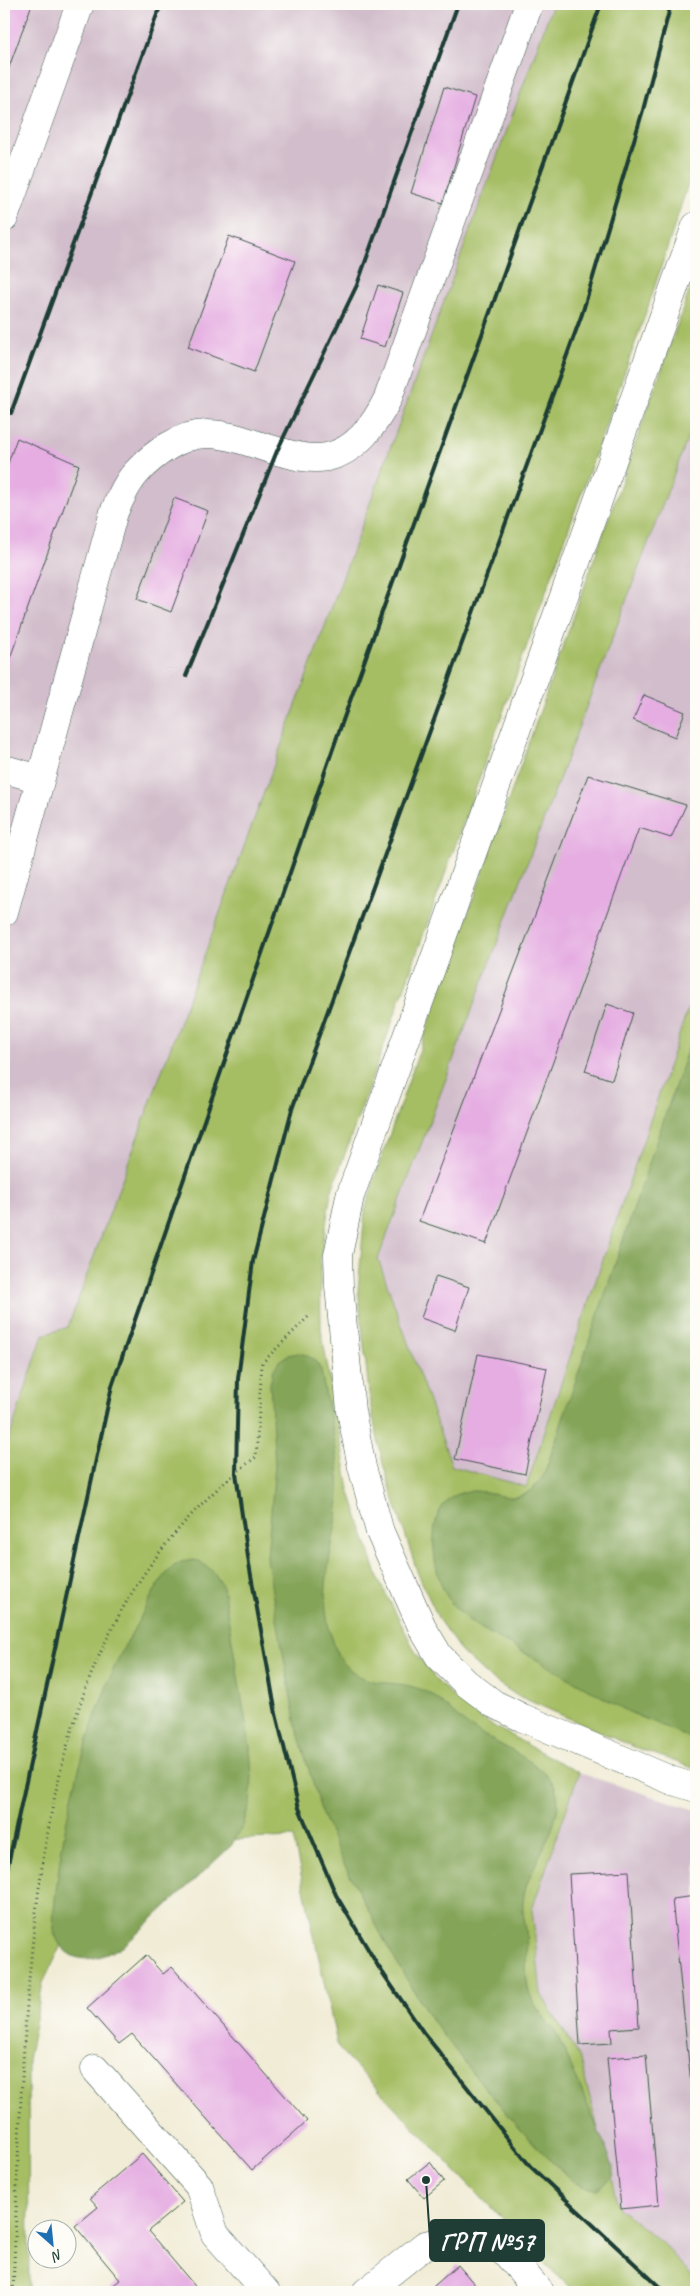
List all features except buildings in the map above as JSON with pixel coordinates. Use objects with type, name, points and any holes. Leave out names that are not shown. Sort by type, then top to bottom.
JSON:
[{"type":"lane","points":[[4,218],[80,4]]},
{"type":"lane","points":[[4,910],[114,512],[136,473],[154,456],[173,444],[206,433],[224,435],[289,454],[307,457],[327,457],[349,447],[366,434],[379,416],[388,398],[529,4]]},
{"type":"lane","points":[[696,226],[350,1196],[338,1254],[350,1411],[362,1467],[380,1532],[423,1629],[439,1656],[466,1683],[494,1704],[649,1772],[696,1788]]},
{"type":"lane","points":[[4,769],[40,779]]},
{"type":"lane","points":[[95,2069],[199,2186],[215,2234],[266,2292]]},
{"type":"lane","points":[[366,2292],[425,2246],[453,2238],[481,2239],[506,2253],[540,2292]]},
{"type":"path","points":[[13,2292],[22,2060],[37,1893],[48,1819],[68,1742],[90,1676],[113,1624],[147,1571],[180,1525],[206,1498],[256,1457],[262,1363],[339,1286]]},
{"type":"shaded area","points":[[4,4],[553,4],[461,265],[68,1327],[43,1335],[4,1454]]},
{"type":"shaded area","points":[[696,416],[696,985],[526,1487],[452,1466],[378,1259]]},
{"type":"shaded area","points":[[579,1773],[696,1810],[696,2281],[663,2243],[619,2209],[579,2056],[541,1994],[532,1909]]},
{"type":"green space","points":[[553,4],[693,4],[696,11],[696,160],[648,307],[331,1193],[320,1262],[321,1329],[349,1489],[378,1578],[416,1653],[438,1682],[461,1704],[488,1723],[579,1773],[532,1909],[541,1994],[579,2056],[619,2209],[663,2243],[696,2281],[696,2292],[575,2292],[545,2264],[338,2048],[293,1837],[109,1845],[43,1983],[28,2060],[29,2292],[4,2292],[4,1454],[43,1335],[68,1327]]},
{"type":"green space","points":[[696,272],[696,416],[378,1259],[452,1466],[526,1487],[696,985],[696,1769],[634,1747],[516,1695],[487,1676],[462,1653],[439,1620],[418,1574],[383,1464],[370,1403],[358,1289],[365,1210],[377,1170]]},
{"type":"green space","points":[[696,1024],[696,1740],[629,1712],[475,1625],[466,1618],[443,1589],[435,1560],[434,1536],[438,1514],[443,1505],[451,1498],[461,1493],[474,1491],[507,1497],[519,1496],[530,1491],[544,1475]]},
{"type":"green space","points":[[299,1353],[312,1359],[321,1370],[336,1452],[339,1500],[326,1581],[326,1601],[327,1621],[339,1656],[349,1669],[358,1676],[378,1682],[411,1686],[428,1693],[467,1725],[539,1768],[554,1785],[558,1799],[557,1813],[546,1844],[531,1874],[523,1902],[526,1927],[527,1981],[530,1995],[537,2008],[558,2037],[613,2165],[613,2176],[597,2189],[587,2188],[575,2182],[553,2163],[522,2131],[481,2083],[433,2022],[392,1955],[341,1858],[322,1814],[296,1726],[267,1557],[275,1465],[270,1384],[273,1371],[279,1361],[288,1355]]},
{"type":"green space","points":[[194,1560],[212,1570],[223,1588],[250,1747],[252,1777],[250,1803],[243,1826],[231,1846],[127,1943],[99,1957],[80,1958],[71,1955],[63,1949],[57,1939],[53,1921],[64,1834],[93,1722],[123,1649],[152,1596],[173,1567],[181,1562]]},
{"type":"railway","points":[[11,413],[161,4]]},
{"type":"railway","points":[[186,676],[277,451],[357,285],[458,4]]},
{"type":"railway","points":[[4,1883],[112,1386],[337,737],[601,4]]},
{"type":"railway","points":[[665,2292],[530,2166],[423,2032],[378,1966],[336,1895],[299,1808],[276,1714],[249,1564],[236,1473],[238,1379],[253,1261],[292,1109],[582,314],[643,110],[671,4]]},
{"type":"place","name":"ГРП №57","points":[[426,2180]]}]
